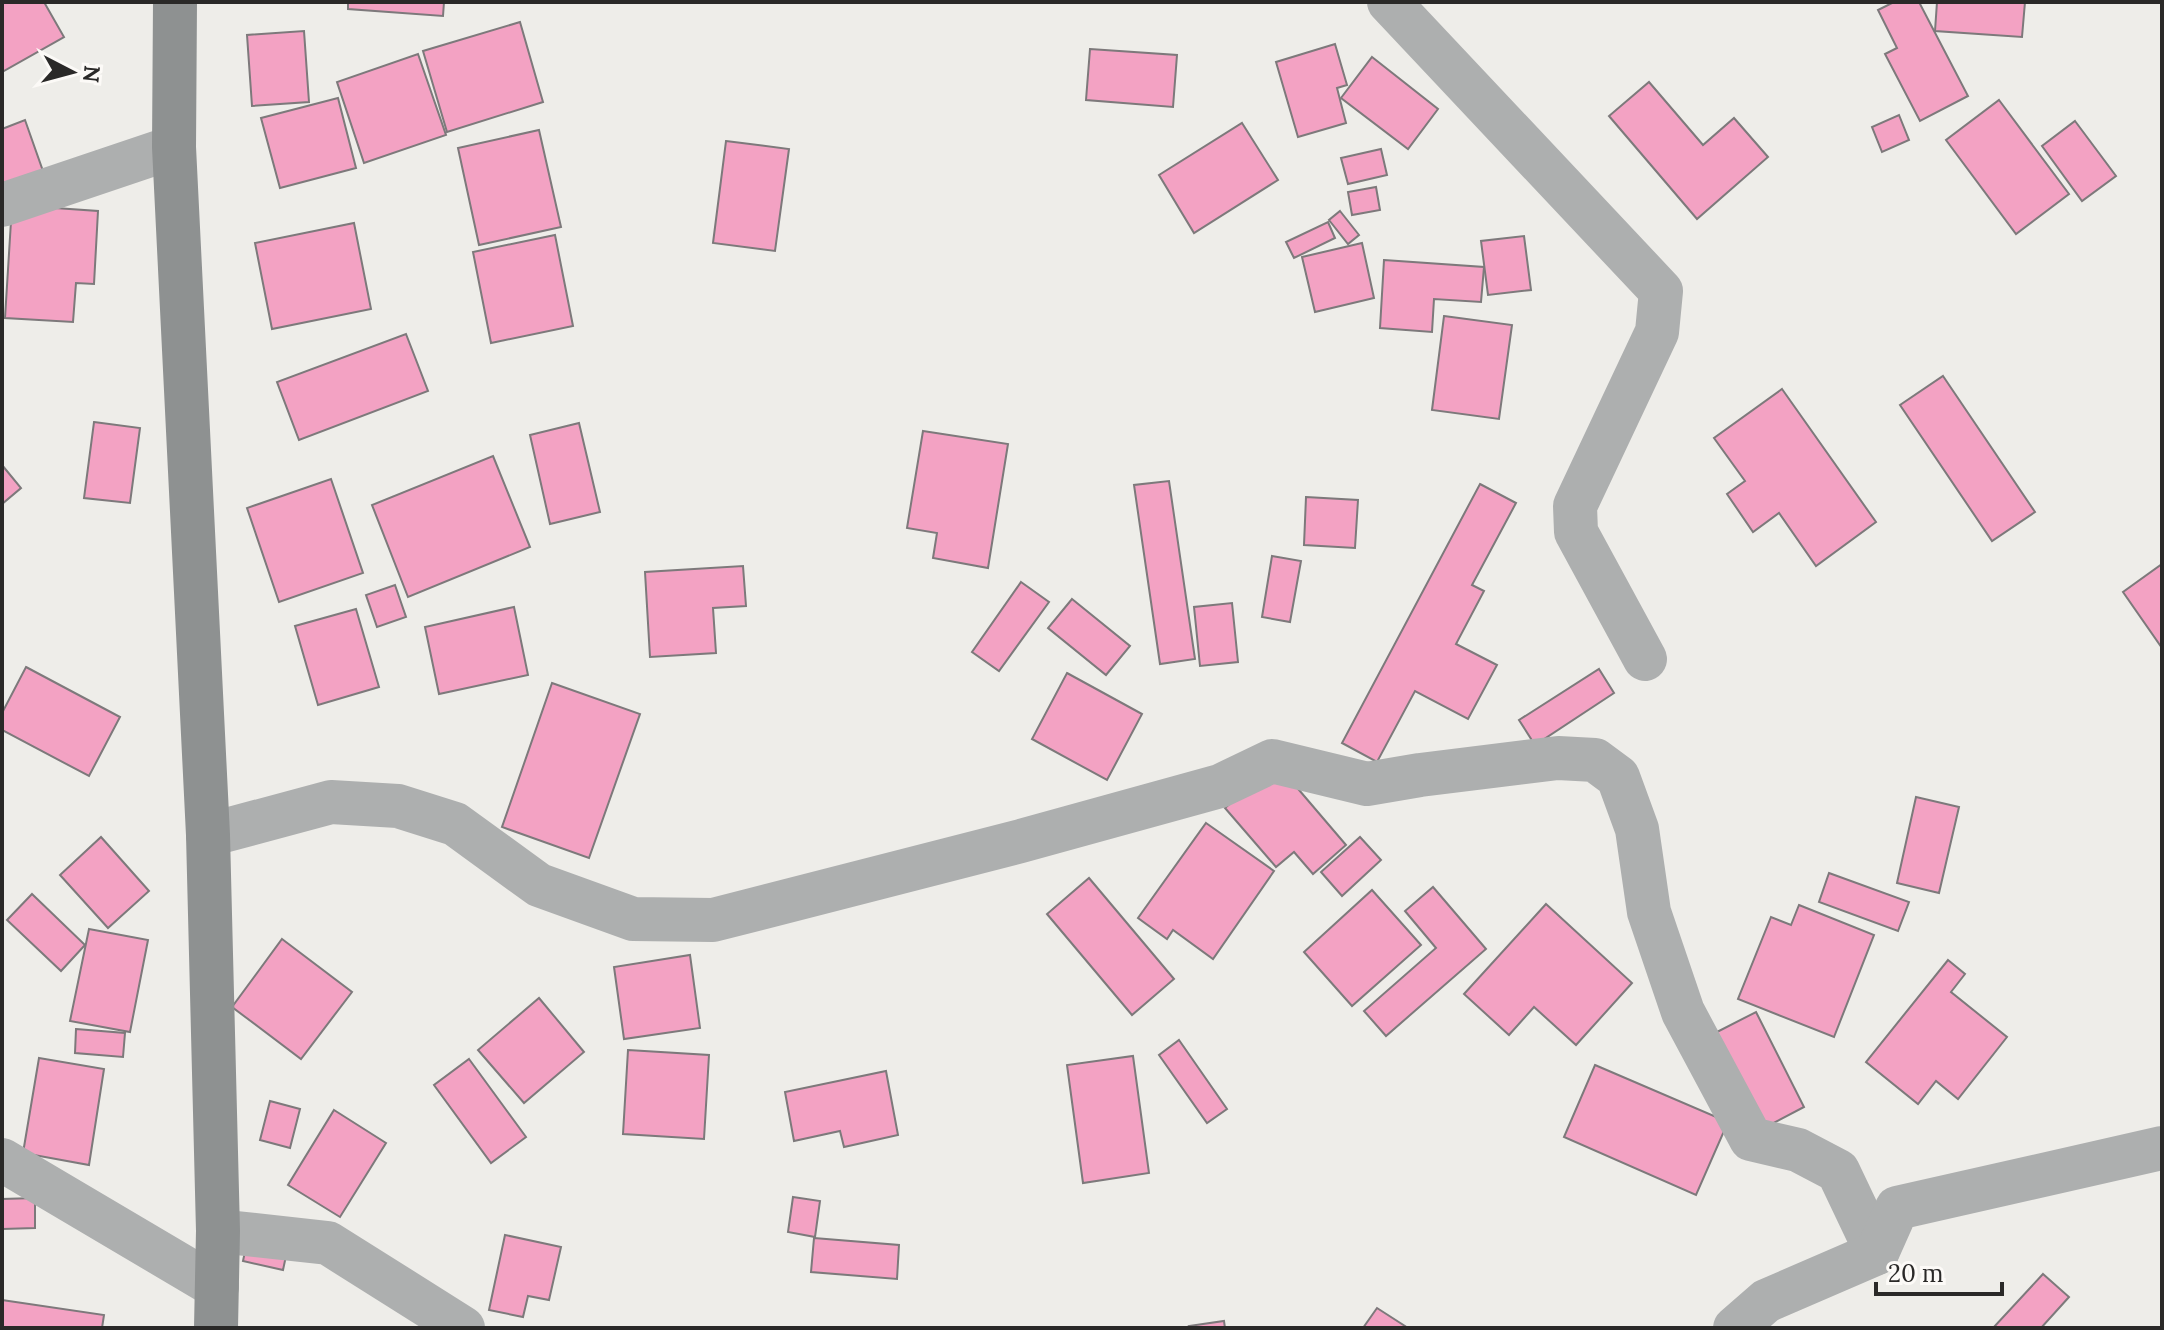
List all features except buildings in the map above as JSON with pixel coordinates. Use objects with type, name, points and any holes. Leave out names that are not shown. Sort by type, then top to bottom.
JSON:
[{"type":"main road","points":[[175,2],[174,147],[208,835],[218,1231],[217,1307]]},
{"type":"street","points":[[1389,2],[1661,291],[1657,332],[1575,506],[1576,532],[1645,659]]},
{"type":"street","points":[[2,205],[174,147]]},
{"type":"street","points":[[208,835],[331,802],[398,806],[455,824],[539,885],[619,914],[633,919],[713,920],[1220,786],[1272,761],[1367,784],[1558,758],[1595,760],[1618,777],[1637,829],[1649,912],[1683,1012],[1751,1139],[1798,1150],[1838,1171],[1877,1253]]},
{"type":"street","points":[[1735,1328],[1766,1301],[1877,1253],[1897,1208],[2162,1148]]},
{"type":"street","points":[[2,1160],[217,1307]]},
{"type":"street","points":[[218,1231],[328,1243],[463,1328]]}]
